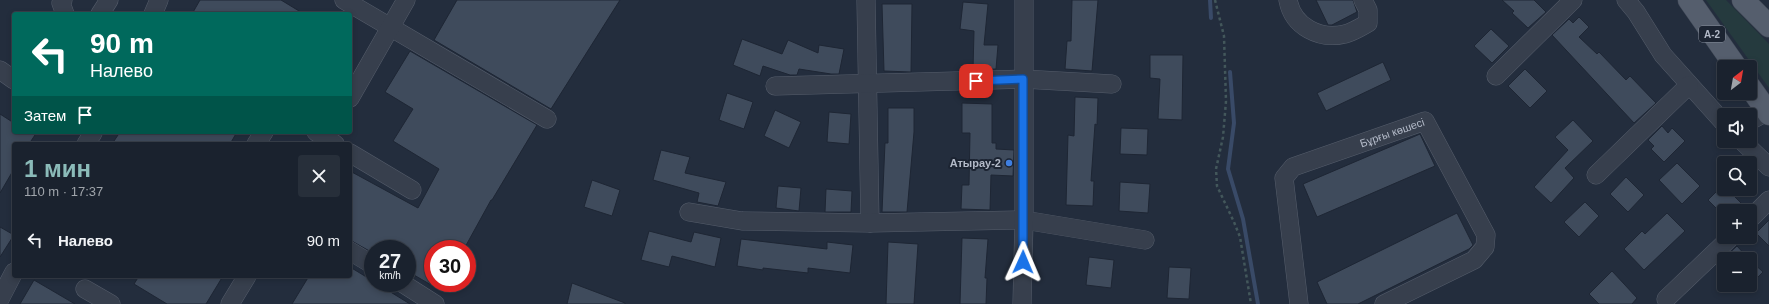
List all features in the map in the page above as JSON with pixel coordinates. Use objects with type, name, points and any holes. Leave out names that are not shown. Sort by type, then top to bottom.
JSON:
[{"type":"main road","name":"A-2","points":[[1689,0],[1731,60]]},
{"type":"main road","points":[[1743,0],[1769,26]]},
{"type":"main road","points":[[1756,100],[1762,115]]},
{"type":"street","points":[[63,0],[61,3],[64,12]]},
{"type":"street","points":[[101,12],[109,0]]},
{"type":"street","points":[[154,12],[159,0]]},
{"type":"street","points":[[344,0],[389,28],[547,119]]},
{"type":"street","points":[[352,94],[406,0]]},
{"type":"street","points":[[866,0],[870,223]]},
{"type":"street","points":[[1022,304],[1024,220],[1024,0]]},
{"type":"street","points":[[1288,0],[1296,18],[1304,27],[1325,36],[1345,34],[1368,23],[1368,10],[1363,0]]},
{"type":"street","points":[[1496,76],[1573,0]]},
{"type":"street","points":[[1626,0],[1636,12],[1663,55],[1717,115]]},
{"type":"street","points":[[0,70],[12,79]]},
{"type":"street","points":[[775,86],[1023,79],[1112,84]]},
{"type":"street","points":[[1596,175],[1689,85]]},
{"type":"street","name":"Бұрғы көшесі","points":[[1299,304],[1284,178],[1293,167],[1425,121],[1486,235],[1485,247],[1474,260],[1384,304]]},
{"type":"street","points":[[1749,148],[1769,167]]},
{"type":"street","points":[[352,154],[412,190]]},
{"type":"street","points":[[1757,212],[1769,200]]},
{"type":"street","points":[[688,212],[742,221],[870,223],[1024,220],[1145,240]]},
{"type":"street","points":[[1666,299],[1724,244]]},
{"type":"street","points":[[352,252],[364,260]]},
{"type":"street","points":[[0,299],[12,276]]},
{"type":"street","points":[[230,304],[246,278]]},
{"type":"street","points":[[85,289],[111,304]]},
{"type":"street","points":[[416,292],[435,304]]},
{"type":"path","points":[[1215,0],[1224,36],[1226,101],[1222,137],[1216,168],[1217,186],[1240,237],[1251,304]]},
{"type":"green space","points":[[1706,0],[1726,0],[1769,44],[1769,88],[1757,71],[1757,60],[1749,60]]},
{"type":"building","points":[[200,0],[281,0],[301,12],[193,12]]},
{"type":"building","points":[[457,0],[620,0],[551,109],[434,40]]},
{"type":"building","points":[[1072,0],[1098,0],[1092,71],[1065,69],[1067,41],[1071,41]]},
{"type":"building","points":[[1316,0],[1353,0],[1357,12],[1332,25],[1328,25]]},
{"type":"building","points":[[1502,0],[1534,0],[1546,12],[1528,28],[1512,13],[1514,11]]},
{"type":"building","points":[[963,2],[988,4],[984,45],[998,45],[996,69],[973,70],[974,31],[960,29]]},
{"type":"building","points":[[882,4],[912,4],[911,72],[884,71]]},
{"type":"building","points":[[1579,17],[1589,27],[1579,37],[1597,54],[1599,52],[1626,80],[1630,76],[1656,103],[1634,123],[1552,35],[1569,19],[1573,23]]},
{"type":"building","points":[[1491,29],[1509,46],[1492,63],[1474,46]]},
{"type":"building","points":[[742,39],[782,54],[788,40],[818,53],[819,45],[844,49],[839,74],[799,69],[797,75],[790,75],[763,66],[760,76],[733,65]]},
{"type":"building","points":[[410,51],[537,125],[491,200],[469,240],[424,240],[424,281],[416,276],[416,240],[364,240],[364,248],[352,241],[352,172],[418,208],[439,169],[393,141],[413,109],[385,92]]},
{"type":"building","points":[[1150,55],[1183,55],[1182,120],[1158,119],[1160,79],[1150,78]]},
{"type":"building","points":[[1383,62],[1391,80],[1326,111],[1317,93]]},
{"type":"building","points":[[1525,69],[1547,91],[1530,108],[1508,86]]},
{"type":"building","points":[[727,93],[753,102],[744,129],[719,120]]},
{"type":"building","points":[[1075,97],[1098,98],[1097,125],[1095,124],[1091,181],[1094,181],[1093,206],[1066,205],[1068,135],[1074,136]]},
{"type":"building","points":[[962,103],[992,104],[992,143],[996,143],[996,149],[1014,150],[1013,176],[991,175],[990,210],[961,209],[962,185],[969,185],[970,133],[962,133]]},
{"type":"building","points":[[888,108],[914,108],[914,132],[907,212],[882,212],[885,143],[888,143]]},
{"type":"building","points":[[775,110],[801,122],[789,148],[764,136]]},
{"type":"building","points":[[829,112],[851,114],[849,144],[827,142]]},
{"type":"building","points":[[0,114],[12,122],[12,134],[36,134],[30,142],[12,142],[12,172],[0,193]]},
{"type":"building","points":[[1573,120],[1593,141],[1565,168],[1574,178],[1551,203],[1534,187],[1568,150],[1555,137]]},
{"type":"building","points":[[1662,126],[1668,133],[1672,128],[1685,141],[1664,162],[1651,149],[1654,146],[1648,140]]},
{"type":"building","points":[[1121,128],[1148,129],[1147,155],[1120,154]]},
{"type":"building","points":[[119,134],[236,134],[231,142],[113,142]]},
{"type":"building","points":[[1420,134],[1435,166],[1317,217],[1303,184]]},
{"type":"building","points":[[661,150],[690,157],[685,173],[726,182],[718,206],[697,202],[699,193],[653,180]]},
{"type":"building","points":[[1677,163],[1700,186],[1682,204],[1659,180]]},
{"type":"building","points":[[1626,177],[1644,195],[1628,212],[1610,194]]},
{"type":"building","points":[[592,180],[620,190],[612,216],[584,207]]},
{"type":"building","points":[[1120,182],[1150,184],[1148,213],[1119,211]]},
{"type":"building","points":[[778,186],[801,188],[799,211],[776,208]]},
{"type":"building","points":[[826,189],[852,191],[851,212],[825,212]]},
{"type":"building","points":[[1717,191],[1717,196],[1734,196],[1742,204],[1717,204],[1717,209],[1708,200]]},
{"type":"building","points":[[1585,202],[1599,216],[1579,237],[1564,222]]},
{"type":"building","points":[[1457,213],[1473,245],[1469,249],[1358,304],[1327,304],[1317,282]]},
{"type":"building","points":[[1667,213],[1685,231],[1644,270],[1624,249],[1642,231],[1645,234]]},
{"type":"building","points":[[1769,220],[1769,246],[1757,234],[1757,232]]},
{"type":"building","points":[[0,227],[12,234],[12,238],[0,257]]},
{"type":"building","points":[[649,231],[691,242],[694,232],[721,238],[715,267],[672,256],[669,267],[641,260]]},
{"type":"building","points":[[962,238],[988,239],[985,278],[987,278],[986,304],[960,304]]},
{"type":"building","points":[[741,239],[827,249],[827,242],[853,245],[850,273],[808,268],[808,273],[763,268],[763,270],[737,266]]},
{"type":"building","points":[[888,242],[918,244],[914,304],[886,304]]},
{"type":"building","points":[[1737,246],[1743,252],[1731,252]]},
{"type":"building","points":[[1089,257],[1114,260],[1111,288],[1086,285]]},
{"type":"building","points":[[1757,266],[1763,272],[1757,278]]},
{"type":"building","points":[[1169,267],[1191,268],[1189,299],[1167,298]]},
{"type":"building","points":[[352,268],[364,276],[364,292],[391,292],[410,304],[292,304],[308,278],[352,278]]},
{"type":"building","points":[[1612,271],[1637,298],[1632,304],[1599,304],[1589,294]]},
{"type":"building","points":[[138,278],[222,278],[206,304],[167,304],[134,284]]},
{"type":"building","points":[[34,280],[75,304],[20,304]]},
{"type":"building","points":[[572,283],[625,303],[625,304],[567,304]]},
{"type":"waterway","points":[[1210,0],[1211,18]]},
{"type":"waterway","points":[[1230,72],[1234,123],[1228,169],[1243,219],[1258,304]]},
{"type":"place","name":"Атырау-2","points":[[1009,163]]},
{"type":"route","points":[[976,81],[1023,79],[1023,262]]}]
